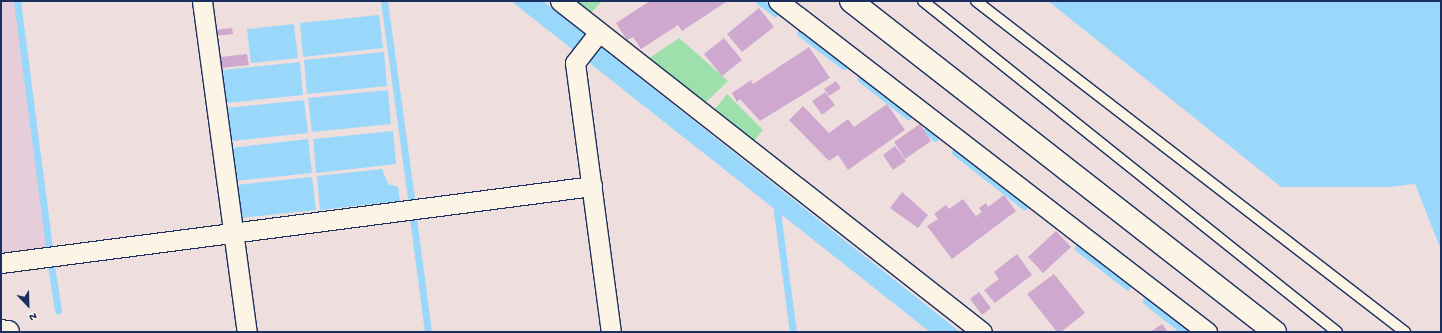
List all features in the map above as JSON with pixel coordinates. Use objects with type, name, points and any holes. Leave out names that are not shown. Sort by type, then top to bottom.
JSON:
[{"type":"street","points":[[202,1],[247,332]]},
{"type":"street","points":[[560,1],[597,35],[982,332]]},
{"type":"street","points":[[778,1],[1207,332]]},
{"type":"street","points":[[851,1],[1275,332]]},
{"type":"street","points":[[597,35],[575,63],[611,332]]},
{"type":"street","points":[[1,263],[592,186]]},
{"type":"street","points":[[1,331],[8,332]]},
{"type":"lane","points":[[923,1],[1337,332]]},
{"type":"lane","points":[[976,1],[1405,332]]},
{"type":"shaded area","points":[[1,1],[17,1],[49,249],[1,255]]},
{"type":"green space","points":[[572,1],[602,1],[590,14]]},
{"type":"green space","points":[[679,38],[728,81],[704,104],[648,59]]},
{"type":"green space","points":[[727,94],[763,130],[754,141],[714,110]]},
{"type":"water","points":[[511,1],[543,1],[960,332],[930,332]]},
{"type":"water","points":[[1048,1],[1441,1],[1441,250],[1415,184],[1390,187],[1281,187]]},
{"type":"water","points":[[379,15],[383,48],[303,57],[300,23]]},
{"type":"water","points":[[294,24],[298,58],[251,63],[247,29]]},
{"type":"water","points":[[384,52],[387,86],[307,94],[304,60]]},
{"type":"water","points":[[300,62],[303,95],[226,103],[223,70]]},
{"type":"water","points":[[388,90],[391,124],[312,132],[308,98]]},
{"type":"water","points":[[304,100],[308,133],[231,141],[227,108]]},
{"type":"water","points":[[393,131],[396,164],[316,173],[313,139]]},
{"type":"water","points":[[308,139],[312,173],[235,181],[231,148]]},
{"type":"water","points":[[382,169],[388,184],[398,187],[400,201],[320,210],[317,176]]},
{"type":"water","points":[[312,177],[316,210],[239,218],[236,185]]},
{"type":"building","points":[[650,1],[726,2],[682,31],[678,25],[641,49],[633,37],[627,40],[616,23]]},
{"type":"building","points":[[759,8],[774,27],[742,52],[727,34]]},
{"type":"building","points":[[232,28],[233,34],[215,36],[214,30]]},
{"type":"building","points":[[724,38],[742,60],[722,76],[704,54]]},
{"type":"building","points":[[809,47],[830,78],[760,121],[740,99],[737,102],[732,93],[751,80],[753,84]]},
{"type":"building","points":[[247,54],[249,65],[221,68],[220,57]]},
{"type":"building","points":[[836,81],[841,88],[829,96],[824,89]]},
{"type":"building","points":[[825,92],[835,105],[822,115],[812,101]]},
{"type":"building","points":[[887,104],[905,130],[848,170],[838,155],[829,161],[789,120],[803,106],[829,133],[848,119],[854,127]]},
{"type":"building","points":[[920,124],[931,141],[905,159],[894,142]]},
{"type":"building","points":[[895,146],[906,161],[893,170],[883,155]]},
{"type":"building","points":[[902,192],[928,215],[918,228],[890,208]]},
{"type":"building","points":[[1004,195],[1016,211],[988,232],[976,216],[982,212],[979,208],[986,203],[988,207]]},
{"type":"building","points":[[963,199],[988,232],[952,259],[927,226],[938,219],[934,214],[946,205],[949,209]]},
{"type":"building","points":[[1056,231],[1071,247],[1043,273],[1028,257]]},
{"type":"building","points":[[1017,254],[1032,275],[995,303],[984,290],[999,279],[994,272]]},
{"type":"building","points":[[1054,274],[1085,313],[1061,332],[1057,332],[1027,294]]},
{"type":"building","points":[[979,292],[991,308],[982,315],[970,299]]},
{"type":"building","points":[[1162,324],[1168,332],[1150,332]]},
{"type":"waterway","points":[[17,1],[49,249]]},
{"type":"waterway","points":[[384,1],[411,199]]},
{"type":"waterway","points":[[759,1],[775,13]]},
{"type":"waterway","points":[[800,33],[844,66]]},
{"type":"waterway","points":[[861,79],[908,116]]},
{"type":"waterway","points":[[927,130],[935,138]]},
{"type":"waterway","points":[[955,152],[1024,206]]},
{"type":"waterway","points":[[777,211],[793,332]]},
{"type":"waterway","points":[[413,218],[428,332]]},
{"type":"waterway","points":[[1078,248],[1127,286]]},
{"type":"waterway","points":[[51,266],[58,310]]},
{"type":"waterway","points":[[1146,301],[1185,332]]}]
